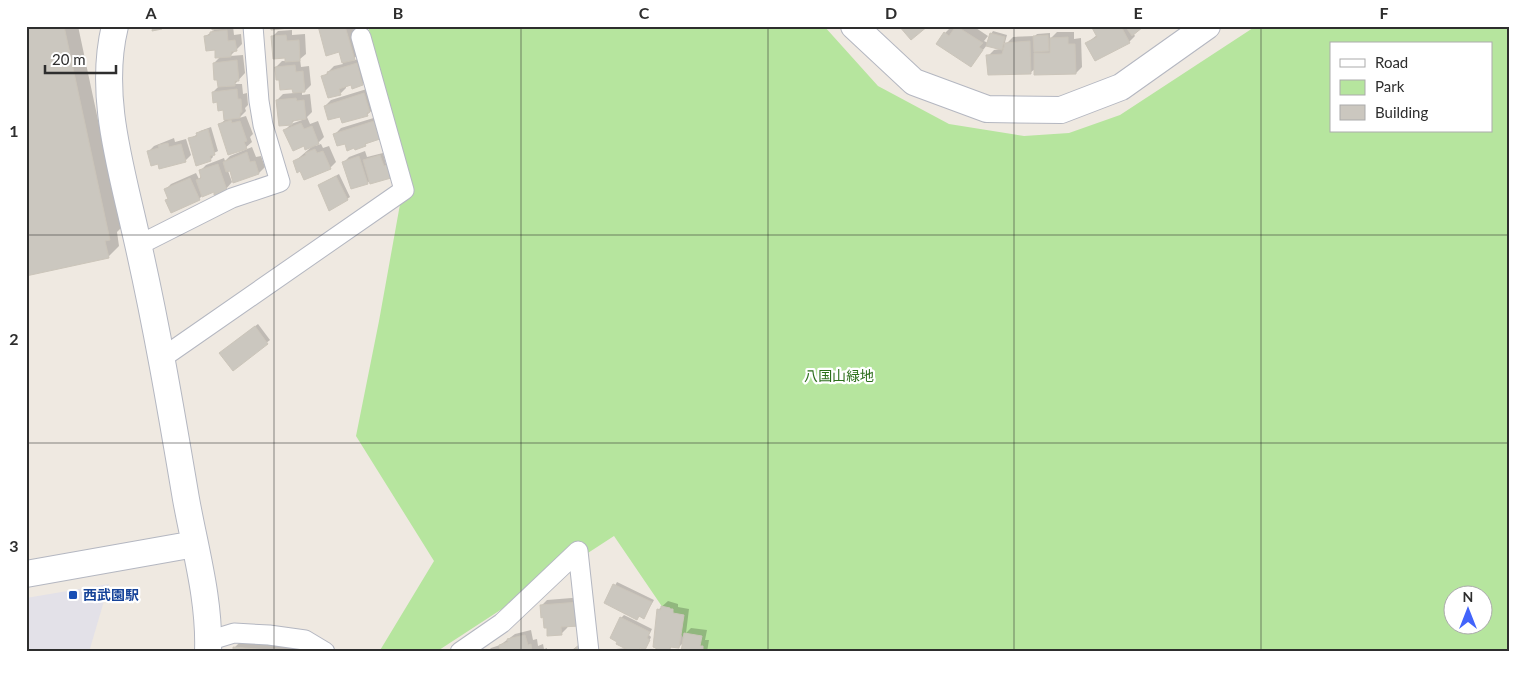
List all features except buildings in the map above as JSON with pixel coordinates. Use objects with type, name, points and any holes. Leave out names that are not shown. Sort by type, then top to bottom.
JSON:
[{"type":"street","points":[[115,26],[110,52],[108,79],[110,104],[162,358],[205,598],[208,646],[234,633],[306,640],[325,652]]},
{"type":"street","points":[[139,245],[232,198],[280,182],[263,126],[253,26]]},
{"type":"street","points":[[854,26],[914,82],[987,109],[1061,110],[1121,87],[1207,26]]},
{"type":"street","points":[[162,358],[404,190],[361,37]]},
{"type":"street","points":[[26,574],[195,544]]},
{"type":"street","points":[[460,652],[502,623],[578,551],[589,652]]},
{"type":"shaded area","points":[[109,584],[89,652],[26,652],[26,598]]},
{"type":"green space","name":"八国山緑地","points":[[368,26],[824,26],[878,86],[949,124],[1024,136],[1069,133],[1120,115],[1256,26],[1509,26],[1509,652],[693,652],[614,536],[436,652],[379,652],[434,561],[356,436],[406,171]]},
{"type":"place","name":"西武園駅","points":[[73,595]]}]
